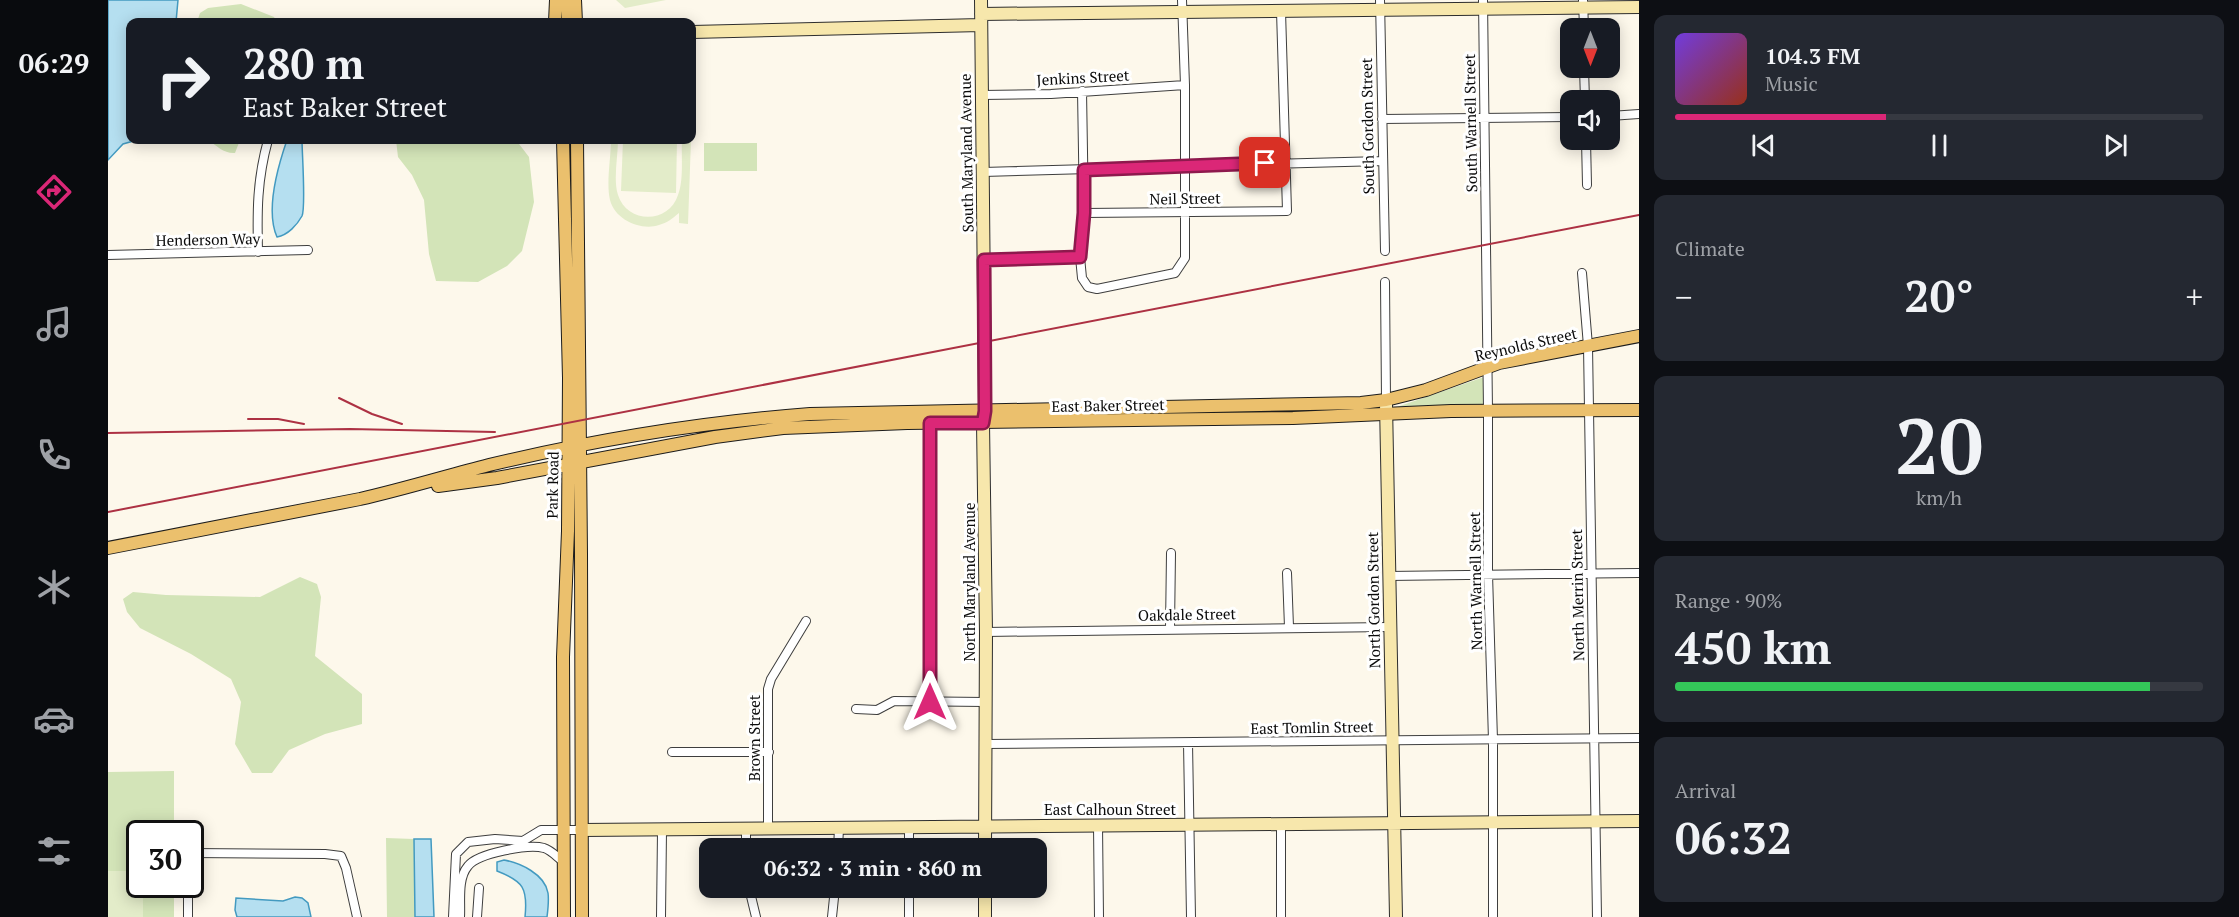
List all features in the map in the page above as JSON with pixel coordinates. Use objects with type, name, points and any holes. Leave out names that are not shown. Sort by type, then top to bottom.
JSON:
[{"type":"main road","points":[[556,18],[558,0]]},
{"type":"main road","points":[[558,0],[560,18]]},
{"type":"main road","points":[[567,0],[568,18]]},
{"type":"main road","points":[[575,0],[576,18]]},
{"type":"main road","name":"Park Road","points":[[563,144],[569,367],[575,456],[563,657],[564,917]]},
{"type":"main road","name":"Park Road","points":[[577,144],[575,456],[582,917]]},
{"type":"main road","name":"Reynolds Street","points":[[1386,400],[1426,390],[1488,366],[1639,336]]},
{"type":"main road","name":"East Baker Street","points":[[1293,412],[1386,400]]},
{"type":"main road","name":"East Baker Street","points":[[575,456],[643,434],[750,419],[810,414],[984,417],[1639,410]]},
{"type":"main road","name":"East Baker Street","points":[[575,456],[752,431],[811,426],[930,423],[984,417]]},
{"type":"main road","points":[[108,548],[398,491],[479,481],[575,456]]},
{"type":"street","name":"South Maryland Avenue","points":[[981,0],[984,342]]},
{"type":"street","name":"South Warnell Street","points":[[1483,4],[1486,245]]},
{"type":"street","points":[[696,32],[981,20],[1183,6],[1281,11],[1380,5],[1583,4],[1639,7]]},
{"type":"street","name":"South Gordon Street","points":[[1380,5],[1385,251]]},
{"type":"street","points":[[1082,91],[1084,213],[1080,257],[1082,278],[1088,287],[1097,289],[1175,273],[1185,258],[1183,6]]},
{"type":"street","points":[[1281,11],[1285,162]]},
{"type":"street","name":"Jenkins Street","points":[[982,95],[1051,94],[1185,85]]},
{"type":"street","points":[[1620,115],[1639,114]]},
{"type":"street","points":[[1382,119],[1560,117]]},
{"type":"street","points":[[258,252],[256,211],[260,171],[267,144]]},
{"type":"street","points":[[1586,150],[1587,185]]},
{"type":"street","points":[[983,172],[1382,161]]},
{"type":"street","name":"Neil Street","points":[[1084,213],[1287,211],[1285,162]]},
{"type":"street","name":"North Warnell Street","points":[[1486,245],[1488,574],[1493,740],[1493,917]]},
{"type":"street","name":"Henderson Way","points":[[108,255],[308,250]]},
{"type":"street","points":[[984,260],[1080,257]]},
{"type":"street","name":"North Merrin Street","points":[[1582,273],[1588,346],[1597,917]]},
{"type":"street","name":"North Gordon Street","points":[[1385,282],[1388,576],[1396,917]]},
{"type":"street","name":"North Maryland Avenue","points":[[984,342],[985,838]]},
{"type":"street","points":[[930,423],[930,702]]},
{"type":"street","points":[[1170,628],[1171,553]]},
{"type":"street","points":[[1287,573],[1289,627]]},
{"type":"street","points":[[1388,576],[1639,573]]},
{"type":"street","name":"Brown Street","points":[[768,829],[768,689],[771,679],[806,621]]},
{"type":"street","name":"Oakdale Street","points":[[986,632],[1389,627]]},
{"type":"street","points":[[856,709],[877,710],[894,701],[985,702]]},
{"type":"street","name":"East Tomlin Street","points":[[985,744],[1639,738]]},
{"type":"street","points":[[1188,743],[1191,917]]},
{"type":"street","points":[[672,752],[768,752]]},
{"type":"street","name":"East Calhoun Street","points":[[582,830],[1639,821]]},
{"type":"street","points":[[1281,824],[1281,917]]},
{"type":"street","points":[[1098,825],[1099,917]]},
{"type":"street","points":[[909,827],[909,838]]},
{"type":"street","points":[[839,828],[839,838]]},
{"type":"street","points":[[453,917],[458,877],[468,866],[488,854],[523,844],[541,830],[582,830]]},
{"type":"street","points":[[746,830],[746,838]]},
{"type":"street","points":[[662,831],[662,917]]},
{"type":"street","points":[[485,840],[488,854]]},
{"type":"street","points":[[460,917],[456,854],[468,842],[485,840],[545,848],[564,862]]},
{"type":"street","points":[[204,853],[341,856],[357,917]]},
{"type":"street","points":[[477,917],[479,888]]},
{"type":"street","points":[[188,898],[188,917]]},
{"type":"street","points":[[752,898],[756,917]]},
{"type":"street","points":[[832,917],[834,898]]},
{"type":"street","points":[[909,898],[909,917]]},
{"type":"street","points":[[985,898],[985,917]]},
{"type":"green space","points":[[616,0],[666,0],[625,8]]},
{"type":"green space","points":[[241,4],[275,18],[198,18],[200,13],[208,8]]},
{"type":"green space","points":[[704,143],[757,143],[757,171],[704,171]]},
{"type":"green space","points":[[214,144],[238,144],[235,153]]},
{"type":"green space","points":[[396,144],[519,144],[529,157],[534,202],[522,251],[507,266],[478,282],[436,281],[429,254],[424,200],[412,175],[398,157]]},
{"type":"green space","points":[[611,144],[618,144],[617,189],[623,205],[639,215],[648,217],[657,215],[673,205],[678,195],[681,182],[682,144],[691,144],[688,224],[679,223],[679,213],[665,223],[652,226],[637,225],[623,218],[617,213],[610,200]]},
{"type":"green space","points":[[623,144],[677,144],[676,193],[621,191]]},
{"type":"green space","points":[[1484,377],[1485,406],[1394,408]]},
{"type":"green space","points":[[300,577],[317,584],[321,597],[315,656],[362,694],[362,724],[325,734],[289,750],[272,773],[252,773],[235,744],[241,702],[231,679],[191,654],[140,628],[127,612],[123,599],[133,592],[260,597]]},
{"type":"green space","points":[[174,771],[174,820],[126,820],[126,898],[174,898],[174,917],[108,917],[108,772]]},
{"type":"green space","points":[[386,838],[414,839],[415,917],[387,917]]},
{"type":"green space","points":[[108,871],[126,871],[126,898],[143,898],[143,917],[108,917]]},
{"type":"water","points":[[108,0],[178,0],[176,18],[126,18],[126,143],[108,160]]},
{"type":"water","points":[[286,144],[302,144],[304,191],[302,216],[288,232],[277,237],[272,214],[274,188]]},
{"type":"water","points":[[414,839],[431,839],[434,917],[415,917]]},
{"type":"water","points":[[504,860],[531,870],[542,880],[548,893],[547,917],[525,917],[526,899],[522,887],[513,878],[497,871],[497,862]]},
{"type":"water","points":[[295,897],[302,898],[308,903],[311,917],[237,917],[235,910],[236,898],[283,901]]},
{"type":"railway","points":[[108,512],[1639,215]]},
{"type":"railway","points":[[339,398],[372,414],[402,424]]},
{"type":"railway","points":[[248,419],[278,419],[304,424]]},
{"type":"railway","points":[[108,433],[350,429],[495,432]]},
{"type":"route","points":[[930,702],[930,423],[983,423],[985,411],[984,260],[1080,257],[1084,213],[1084,170],[1265,163]]}]
